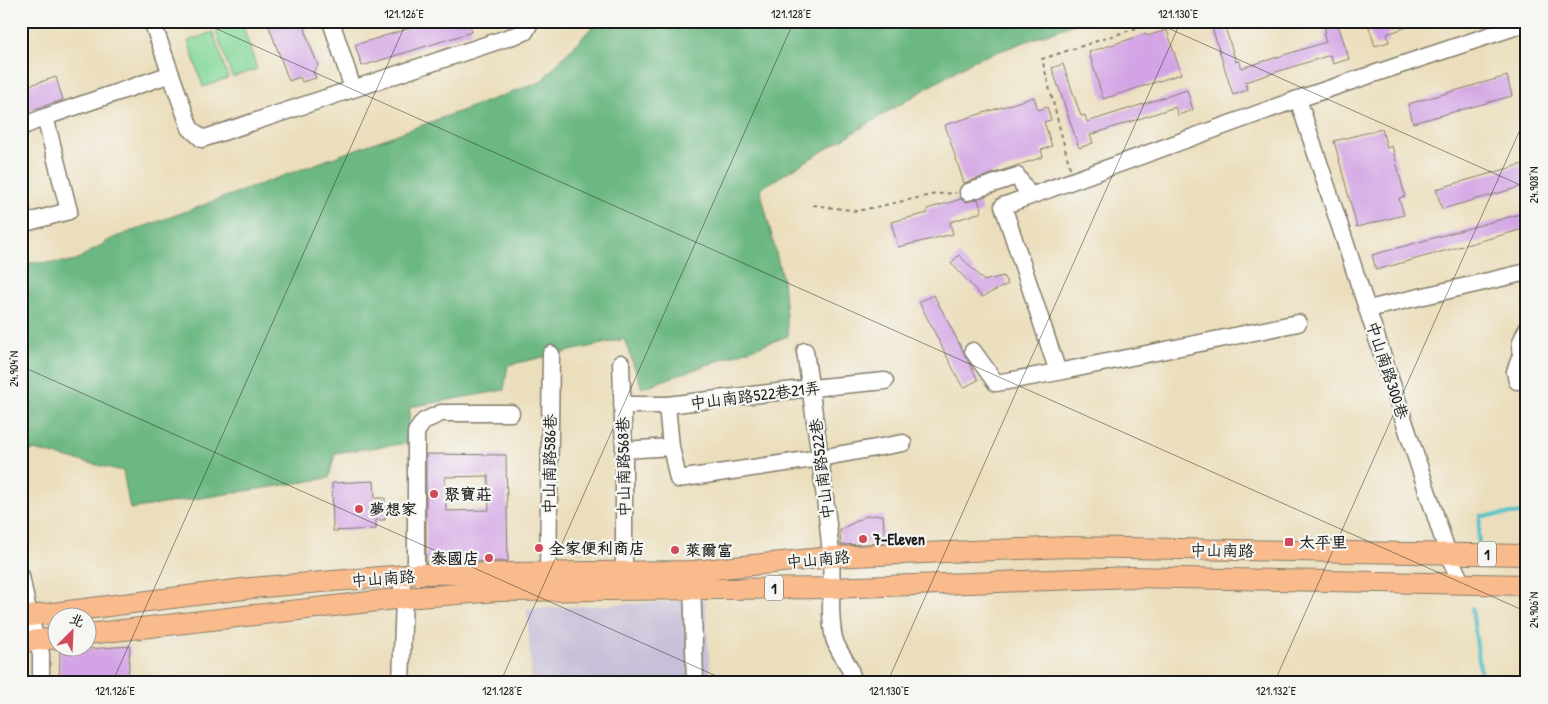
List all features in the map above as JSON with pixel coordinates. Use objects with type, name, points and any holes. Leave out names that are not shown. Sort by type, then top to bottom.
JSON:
[{"type":"main road","name":"中山南路","points":[[98,633],[404,598],[692,580],[831,557],[1068,547],[1527,555]]},
{"type":"main road","name":"中山南路","points":[[25,617],[251,588],[408,575],[624,572],[692,580],[830,588],[1132,577],[1527,585]]},
{"type":"main road","points":[[29,641],[48,639]]},
{"type":"street","points":[[152,21],[190,128],[202,139],[525,32],[531,21]]},
{"type":"street","points":[[331,21],[353,89]]},
{"type":"street","points":[[1058,372],[1003,206],[1298,99],[1527,23]]},
{"type":"street","points":[[21,127],[171,74]]},
{"type":"street","points":[[1298,99],[1368,309]]},
{"type":"street","points":[[21,224],[69,211],[45,117]]},
{"type":"street","points":[[968,192],[1017,176],[1030,196]]},
{"type":"street","name":"中山南路300巷","points":[[1462,584],[1448,554],[1368,309],[1527,272]]},
{"type":"street","points":[[973,351],[996,383],[1298,323]]},
{"type":"street","points":[[1517,381],[1515,372],[1524,358],[1520,342],[1527,329]]},
{"type":"street","name":"中山南路522巷","points":[[805,351],[831,557],[830,588],[834,638],[841,657],[850,667],[852,683]]},
{"type":"street","name":"中山南路586巷","points":[[548,573],[551,354]]},
{"type":"street","name":"中山南路568巷","points":[[620,363],[624,450],[624,572]]},
{"type":"street","name":"中山南路522巷21弄","points":[[820,458],[678,479],[671,447],[667,405],[885,381]]},
{"type":"street","points":[[622,405],[667,405]]},
{"type":"street","points":[[401,683],[404,598],[408,575],[416,432],[424,421],[440,413],[511,413]]},
{"type":"street","points":[[820,458],[903,443]]},
{"type":"street","points":[[624,450],[671,447]]},
{"type":"street","points":[[21,576],[29,641],[41,654],[41,683]]},
{"type":"street","points":[[692,580],[695,683]]},
{"type":"path","points":[[1074,180],[1042,59],[1158,21]]},
{"type":"path","points":[[813,205],[858,210],[936,194],[968,192]]},
{"type":"shaded area","points":[[705,600],[711,683],[532,683],[527,609]]},
{"type":"green space","points":[[598,21],[1083,21],[972,61],[760,189],[783,281],[788,336],[642,388],[624,339],[508,365],[504,390],[410,407],[407,443],[335,453],[329,478],[130,509],[123,471],[34,450],[21,454],[21,263],[73,262],[113,238],[540,82]]},
{"type":"green space","points":[[242,23],[257,69],[232,77],[216,31]]},
{"type":"green space","points":[[213,32],[228,78],[203,87],[188,41]]},
{"type":"building","points":[[267,21],[304,21],[307,37],[318,66],[313,72],[316,78],[302,82],[300,77],[289,81]]},
{"type":"building","points":[[433,21],[469,21],[472,32],[362,66],[355,45]]},
{"type":"building","points":[[1210,21],[1223,21],[1236,62],[1239,61],[1242,68],[1326,42],[1323,33],[1326,32],[1323,21],[1337,21],[1349,59],[1333,64],[1330,55],[1245,82],[1248,90],[1233,95]]},
{"type":"building","points":[[1367,21],[1419,21],[1419,23],[1387,34],[1389,42],[1375,46]]},
{"type":"building","points":[[1167,30],[1181,74],[1103,99],[1089,52],[1146,34],[1147,36]]},
{"type":"building","points":[[1063,64],[1081,116],[1085,115],[1087,122],[1187,90],[1193,110],[1178,115],[1175,107],[1090,135],[1093,143],[1079,148],[1052,68]]},
{"type":"building","points":[[1507,76],[1512,96],[1413,123],[1408,104]]},
{"type":"building","points":[[56,77],[63,100],[21,113],[21,88]]},
{"type":"building","points":[[1034,97],[1038,110],[1047,107],[1051,120],[1044,122],[1052,146],[1041,150],[1043,157],[964,183],[945,125]]},
{"type":"building","points":[[1382,129],[1387,148],[1392,146],[1405,196],[1399,198],[1404,215],[1357,227],[1334,141]]},
{"type":"building","points":[[1527,163],[1527,185],[1442,209],[1436,189]]},
{"type":"building","points":[[961,199],[966,202],[978,199],[982,212],[950,222],[953,234],[898,247],[891,222],[928,213],[927,209]]},
{"type":"building","points":[[1527,212],[1527,228],[1376,270],[1372,255]]},
{"type":"building","points":[[959,255],[984,281],[1003,276],[1008,284],[982,297],[951,263]]},
{"type":"building","points":[[934,295],[978,380],[963,388],[919,302]]},
{"type":"building","name":"聚寶莊","points":[[426,454],[506,455],[508,561],[426,562]],"holes":[[[488,476],[489,510],[446,511],[445,477]]]},
{"type":"building","name":"夢想家","points":[[374,481],[375,498],[385,498],[385,520],[376,520],[376,529],[333,531],[332,483]]},
{"type":"building","name":"7-Eleven","points":[[883,515],[885,543],[841,545],[840,530],[866,516]]},
{"type":"building","points":[[130,646],[128,683],[59,683],[60,656],[98,656],[98,648]]},
{"type":"waterway","points":[[1478,547],[1480,516],[1527,513]]},
{"type":"waterway","points":[[1472,608],[1482,683]]},
{"type":"place","name":"聚寶莊","points":[[434,494]]},
{"type":"place","name":"夢想家","points":[[359,509]]},
{"type":"place","name":"7-Eleven","points":[[863,539]]},
{"type":"place","name":"太平里","points":[[1289,542]]},
{"type":"place","name":"全家便利商店","points":[[539,548]]},
{"type":"place","name":"萊爾富","points":[[675,550]]},
{"type":"place","name":"泰國店","points":[[489,558]]}]
